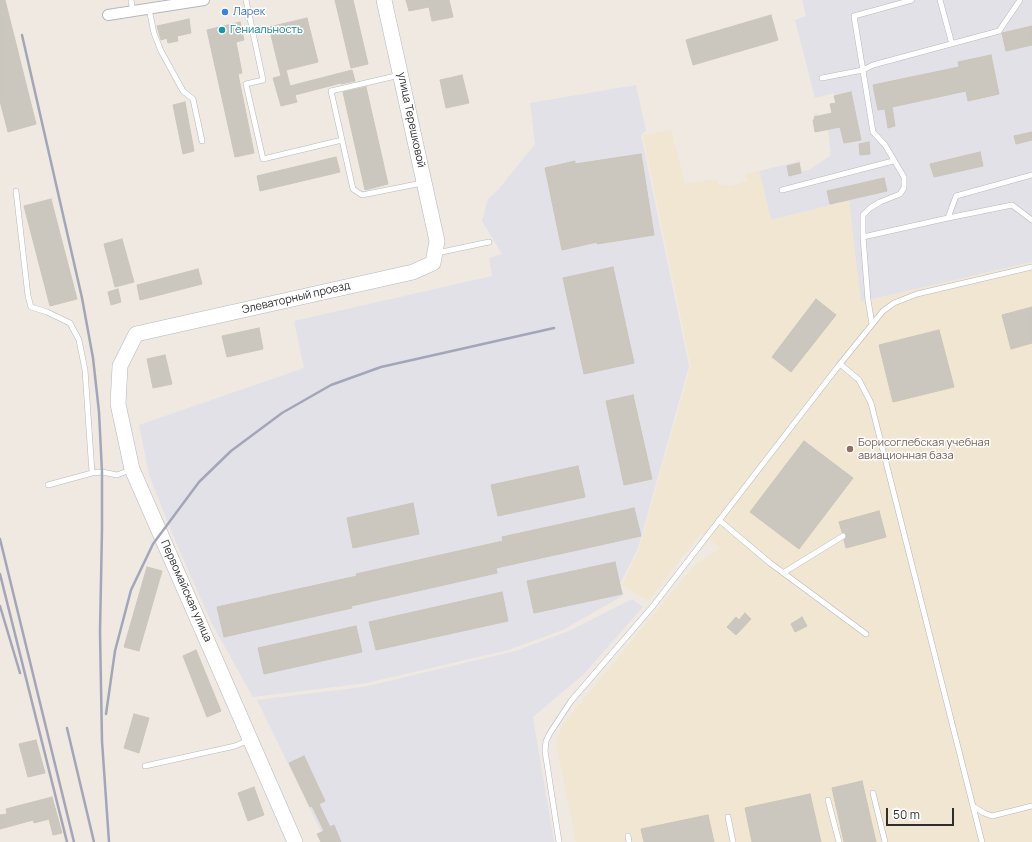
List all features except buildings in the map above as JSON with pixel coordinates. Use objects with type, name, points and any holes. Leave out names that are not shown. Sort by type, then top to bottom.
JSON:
[{"type":"street","points":[[108,16],[149,9],[161,4],[204,0]]},
{"type":"street","name":"улица Терешковой","points":[[384,0],[424,183],[436,247]]},
{"type":"street","name":"Элеваторный проезд","points":[[136,334],[413,272],[432,263],[436,247]]},
{"type":"street","name":"Первомайская улица","points":[[136,334],[120,366],[118,404],[132,469],[296,842]]},
{"type":"lane","points":[[131,0],[133,12]]},
{"type":"lane","points":[[246,0],[264,80],[246,84],[263,159],[342,140]]},
{"type":"lane","points":[[872,324],[868,300],[862,215],[880,202],[900,194],[904,188],[904,177],[893,161],[885,145],[873,132],[854,16],[912,0]]},
{"type":"lane","points":[[940,0],[952,44]]},
{"type":"lane","points":[[822,78],[863,70],[873,65],[999,31],[1020,0]]},
{"type":"lane","points":[[149,9],[154,33],[161,51],[183,91],[193,99],[202,141]]},
{"type":"lane","points":[[401,74],[331,91],[353,189],[362,195],[424,183]]},
{"type":"lane","points":[[782,190],[893,161]]},
{"type":"lane","points":[[948,218],[956,196],[1032,174]]},
{"type":"lane","points":[[16,191],[28,296],[31,306],[70,323],[80,340],[85,370],[92,472]]},
{"type":"lane","points":[[863,236],[1012,205],[1032,220]]},
{"type":"lane","points":[[436,247],[489,242]]},
{"type":"lane","points":[[559,842],[545,751],[546,741],[571,701],[653,606],[872,324],[894,303],[917,294],[1032,267]]},
{"type":"lane","points":[[840,364],[860,380],[871,403],[982,842]]},
{"type":"lane","points":[[48,485],[92,472],[117,475],[132,469]]},
{"type":"lane","points":[[719,520],[783,573],[866,634]]},
{"type":"lane","points":[[783,573],[843,536]]},
{"type":"lane","points":[[145,766],[235,746],[251,740]]},
{"type":"lane","points":[[873,793],[885,842]]},
{"type":"lane","points":[[828,800],[839,842]]},
{"type":"lane","points":[[974,806],[992,816],[1032,806]]},
{"type":"lane","points":[[728,817],[733,842]]},
{"type":"shaded area","points":[[802,0],[1032,0],[1032,262],[860,302],[849,201],[771,220],[759,171],[800,161],[802,171],[809,170],[831,155],[828,130],[815,132],[813,120],[815,119],[814,114],[817,113],[818,116],[822,115],[823,117],[832,115],[830,104],[836,103],[834,93],[815,98],[795,20],[806,16]]},
{"type":"shaded area","points":[[636,85],[646,131],[641,135],[689,366],[638,548],[620,584],[624,595],[563,630],[508,650],[367,683],[253,697],[213,626],[175,540],[149,475],[139,425],[304,368],[294,321],[492,276],[489,258],[502,254],[482,221],[488,199],[498,190],[535,144],[530,103]]},
{"type":"shaded area","name":"Борисоглебская учебная авиационная база","points":[[671,130],[685,184],[717,179],[718,184],[729,186],[747,182],[746,174],[759,171],[771,220],[849,201],[861,302],[1032,262],[1032,842],[576,842],[557,747],[557,739],[563,724],[694,566],[720,548],[701,533],[649,600],[622,585],[639,549],[691,366],[643,135]]},
{"type":"shaded area","points":[[632,599],[643,607],[583,675],[533,717],[554,842],[326,842],[257,700],[363,687],[515,651],[569,631]]},
{"type":"railway","points":[[22,35],[82,298],[93,358],[99,412],[102,472],[100,632],[102,741],[109,842]]},
{"type":"railway","points":[[106,714],[115,651],[131,590],[153,544],[199,482],[231,451],[282,413],[331,385],[381,367],[554,328]]},
{"type":"railway","points":[[0,539],[74,842]]},
{"type":"railway","points":[[0,574],[67,842]]},
{"type":"railway","points":[[0,606],[20,673]]},
{"type":"railway","points":[[67,728],[94,842]]},
{"type":"place","name":"Ларек","points":[[225,12]]},
{"type":"place","name":"Гениальность","points":[[222,30]]},
{"type":"place","name":"Борисоглебская учебная авиационная база","points":[[850,449]]}]
